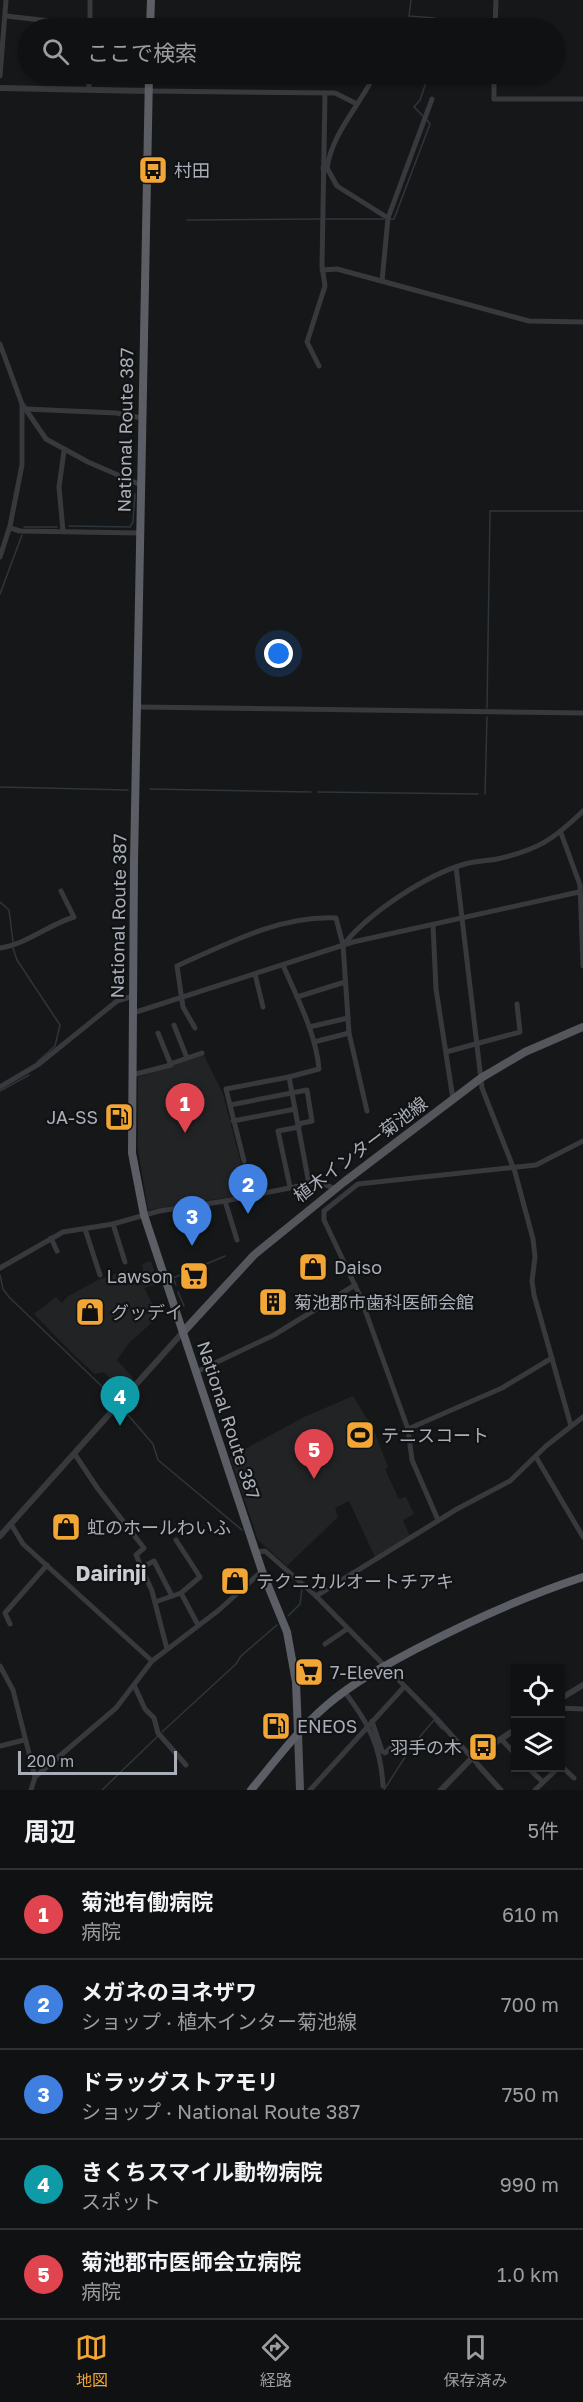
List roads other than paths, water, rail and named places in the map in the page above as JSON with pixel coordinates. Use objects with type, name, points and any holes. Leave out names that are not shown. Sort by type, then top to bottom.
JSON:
[{"type":"highway","points":[[150,18],[151,0]]},
{"type":"highway","name":"National Route 387","points":[[148,84],[132,1153],[144,1215],[262,1571],[290,1643],[296,1682],[298,1733]]},
{"type":"highway","points":[[251,1790],[298,1733],[344,1691],[384,1666],[490,1612],[583,1577]]},
{"type":"main road","name":"植木インター菊池線","points":[[183,1332],[254,1255],[344,1182],[481,1078],[525,1052],[583,1027]]},
{"type":"main road","points":[[298,1733],[300,1790]]},
{"type":"street","points":[[0,76],[6,0]]},
{"type":"street","points":[[90,0],[90,18]]},
{"type":"street","points":[[496,0],[496,18]]},
{"type":"street","points":[[6,16],[21,18]]},
{"type":"street","points":[[89,84],[89,89]]},
{"type":"street","points":[[325,168],[355,103],[368,84]]},
{"type":"street","points":[[494,84],[494,99],[583,99]]},
{"type":"street","points":[[0,88],[335,93],[355,103]]},
{"type":"street","points":[[319,366],[307,342],[325,286],[322,270],[325,93]]},
{"type":"street","points":[[382,281],[388,218],[432,99]]},
{"type":"street","points":[[325,168],[337,186],[388,218]]},
{"type":"street","points":[[322,270],[337,269],[529,321],[583,322]]},
{"type":"street","points":[[0,344],[24,407],[40,433],[64,450],[141,485]]},
{"type":"street","points":[[24,407],[116,413],[142,418]]},
{"type":"street","points":[[0,557],[10,528],[22,465],[24,407]]},
{"type":"street","points":[[63,531],[59,487],[64,450]]},
{"type":"street","points":[[10,528],[20,531],[140,532]]},
{"type":"street","points":[[138,707],[583,713]]},
{"type":"street","points":[[343,945],[375,914],[435,876],[456,867],[513,855],[549,842],[583,811]]},
{"type":"street","points":[[561,832],[581,889],[583,966]]},
{"type":"street","points":[[456,867],[464,918],[481,1078],[487,1102],[512,1167],[533,1239],[536,1257],[532,1281],[534,1295],[572,1426]]},
{"type":"street","points":[[133,1014],[343,945],[581,889]]},
{"type":"street","points":[[0,948],[16,944],[51,925],[74,917],[62,891]]},
{"type":"street","points":[[195,1028],[183,1007],[177,966],[242,937],[295,922],[336,918],[343,945],[349,1033],[367,1111]]},
{"type":"street","points":[[433,925],[436,989],[453,1100]]},
{"type":"street","points":[[244,1161],[226,1089],[319,1069],[309,1027],[283,965]]},
{"type":"street","points":[[255,974],[263,1007]]},
{"type":"street","points":[[297,997],[345,982]]},
{"type":"street","points":[[0,1087],[39,1064],[117,1001],[133,996]]},
{"type":"street","points":[[446,1052],[520,1032],[517,1004]]},
{"type":"street","points":[[309,1027],[348,1018]]},
{"type":"street","points":[[174,1025],[187,1058]]},
{"type":"street","points":[[314,1042],[349,1033]]},
{"type":"street","points":[[158,1034],[170,1064]]},
{"type":"street","points":[[132,1075],[202,1053]]},
{"type":"street","points":[[289,1077],[309,1184]]},
{"type":"street","points":[[230,1105],[307,1090],[312,1121],[278,1131],[290,1188]]},
{"type":"street","points":[[233,1121],[295,1109]]},
{"type":"street","points":[[344,1182],[353,1186],[543,1162],[583,1141]]},
{"type":"street","points":[[0,1268],[63,1232],[309,1184],[322,1183],[335,1189]]},
{"type":"street","points":[[353,1186],[327,1207],[322,1214],[355,1285],[408,1429],[412,1460],[438,1520]]},
{"type":"street","points":[[225,1201],[237,1240]]},
{"type":"street","points":[[113,1224],[126,1262]]},
{"type":"street","points":[[85,1229],[100,1275]]},
{"type":"street","points":[[51,1238],[57,1251]]},
{"type":"street","points":[[196,1372],[274,1335],[355,1285]]},
{"type":"street","points":[[0,1536],[183,1332]]},
{"type":"street","points":[[408,1429],[502,1388],[552,1358]]},
{"type":"street","points":[[316,1596],[438,1520],[510,1481],[583,1417]]},
{"type":"street","points":[[74,1453],[98,1490],[144,1548],[136,1555],[155,1602],[167,1649]]},
{"type":"street","points":[[536,1457],[583,1537]]},
{"type":"street","points":[[11,1524],[23,1544],[152,1661]]},
{"type":"street","points":[[155,1602],[182,1593],[200,1577],[176,1540]]},
{"type":"street","points":[[256,1552],[265,1551],[316,1596],[501,1790]]},
{"type":"street","points":[[141,1567],[154,1561],[172,1596]]},
{"type":"street","points":[[10,1624],[5,1614],[47,1565]]},
{"type":"street","points":[[31,1790],[35,1777],[116,1708],[152,1661],[262,1571]]},
{"type":"street","points":[[182,1593],[198,1625]]},
{"type":"street","points":[[325,1644],[347,1629]]},
{"type":"street","points":[[0,1666],[13,1690],[35,1777]]},
{"type":"street","points":[[565,1696],[583,1684]]},
{"type":"street","points":[[134,1685],[145,1709],[154,1718],[158,1733],[186,1765]]},
{"type":"street","points":[[310,1790],[405,1687]]},
{"type":"street","points":[[344,1691],[370,1723],[382,1751],[385,1753],[397,1742]]},
{"type":"street","points":[[565,1708],[583,1709]]},
{"type":"street","points":[[370,1723],[379,1754],[383,1786]]},
{"type":"street","points":[[441,1790],[471,1758],[511,1732]]},
{"type":"street","points":[[501,1739],[511,1750]]},
{"type":"street","points":[[0,1746],[24,1740]]},
{"type":"street","points":[[565,1771],[574,1778]]},
{"type":"street","points":[[533,1772],[543,1782]]},
{"type":"street","points":[[535,1790],[553,1772]]},
{"type":"waterway","points":[[411,0],[409,16],[435,18]]},
{"type":"waterway","points":[[423,116],[414,107],[420,100],[426,84]]},
{"type":"waterway","points":[[389,219],[394,219],[430,124],[427,120]]},
{"type":"waterway","points":[[187,220],[321,219]]},
{"type":"waterway","points":[[326,219],[384,219]]},
{"type":"waterway","points":[[69,526],[130,527],[133,522],[135,494]]},
{"type":"waterway","points":[[487,708],[490,511],[583,511]]},
{"type":"waterway","points":[[24,527],[57,527]]},
{"type":"waterway","points":[[0,594],[22,535]]},
{"type":"waterway","points":[[485,794],[487,717]]},
{"type":"waterway","points":[[0,787],[128,790]]},
{"type":"waterway","points":[[150,789],[311,792]]},
{"type":"waterway","points":[[318,792],[478,794]]},
{"type":"waterway","points":[[0,902],[9,910],[13,942]]},
{"type":"waterway","points":[[13,948],[17,960],[60,1025],[55,1046],[37,1062]]},
{"type":"waterway","points":[[0,1091],[29,1075]]},
{"type":"waterway","points":[[176,1285],[173,1278],[225,1256]]},
{"type":"waterway","points":[[0,1275],[3,1289],[9,1297],[114,1398]]},
{"type":"waterway","points":[[178,1292],[184,1306]]},
{"type":"waterway","points":[[123,1409],[153,1444],[158,1460],[242,1530]]},
{"type":"waterway","points":[[288,1616],[300,1604],[302,1589]]},
{"type":"waterway","points":[[162,1732],[236,1664],[241,1656],[277,1625]]},
{"type":"waterway","points":[[384,1790],[412,1746],[434,1720],[442,1729]]},
{"type":"waterway","points":[[102,1790],[158,1736]]},
{"type":"waterway","points":[[476,1766],[497,1789]]},
{"type":"place","name":"村田","points":[[153,170]]},
{"type":"place","name":"JA-SS","points":[[119,1117]]},
{"type":"place","name":"菊池有働病院","points":[[185,1133]]},
{"type":"place","name":"メガネのヨネザワ","points":[[248,1214]]},
{"type":"place","name":"ドラッグストアモリ","points":[[192,1246]]},
{"type":"place","name":"Daiso","points":[[313,1267]]},
{"type":"place","name":"Lawson","points":[[194,1276]]},
{"type":"place","name":"菊池郡市歯科医師会館","points":[[273,1302]]},
{"type":"place","name":"グッデイ","points":[[90,1312]]},
{"type":"place","name":"きくちスマイル動物病院","points":[[120,1426]]},
{"type":"place","name":"テニスコート","points":[[360,1435]]},
{"type":"place","name":"菊池郡市医師会立病院","points":[[314,1479]]},
{"type":"place","name":"虹のホールわいふ","points":[[66,1527]]},
{"type":"place","name":"テクニカルオートチアキ","points":[[235,1581]]},
{"type":"place","name":"7-Eleven","points":[[309,1672]]},
{"type":"place","name":"ENEOS","points":[[276,1726]]},
{"type":"place","name":"羽手の木","points":[[483,1747]]},
{"type":"district","name":"Dairinji","points":[[111,1573]]}]
